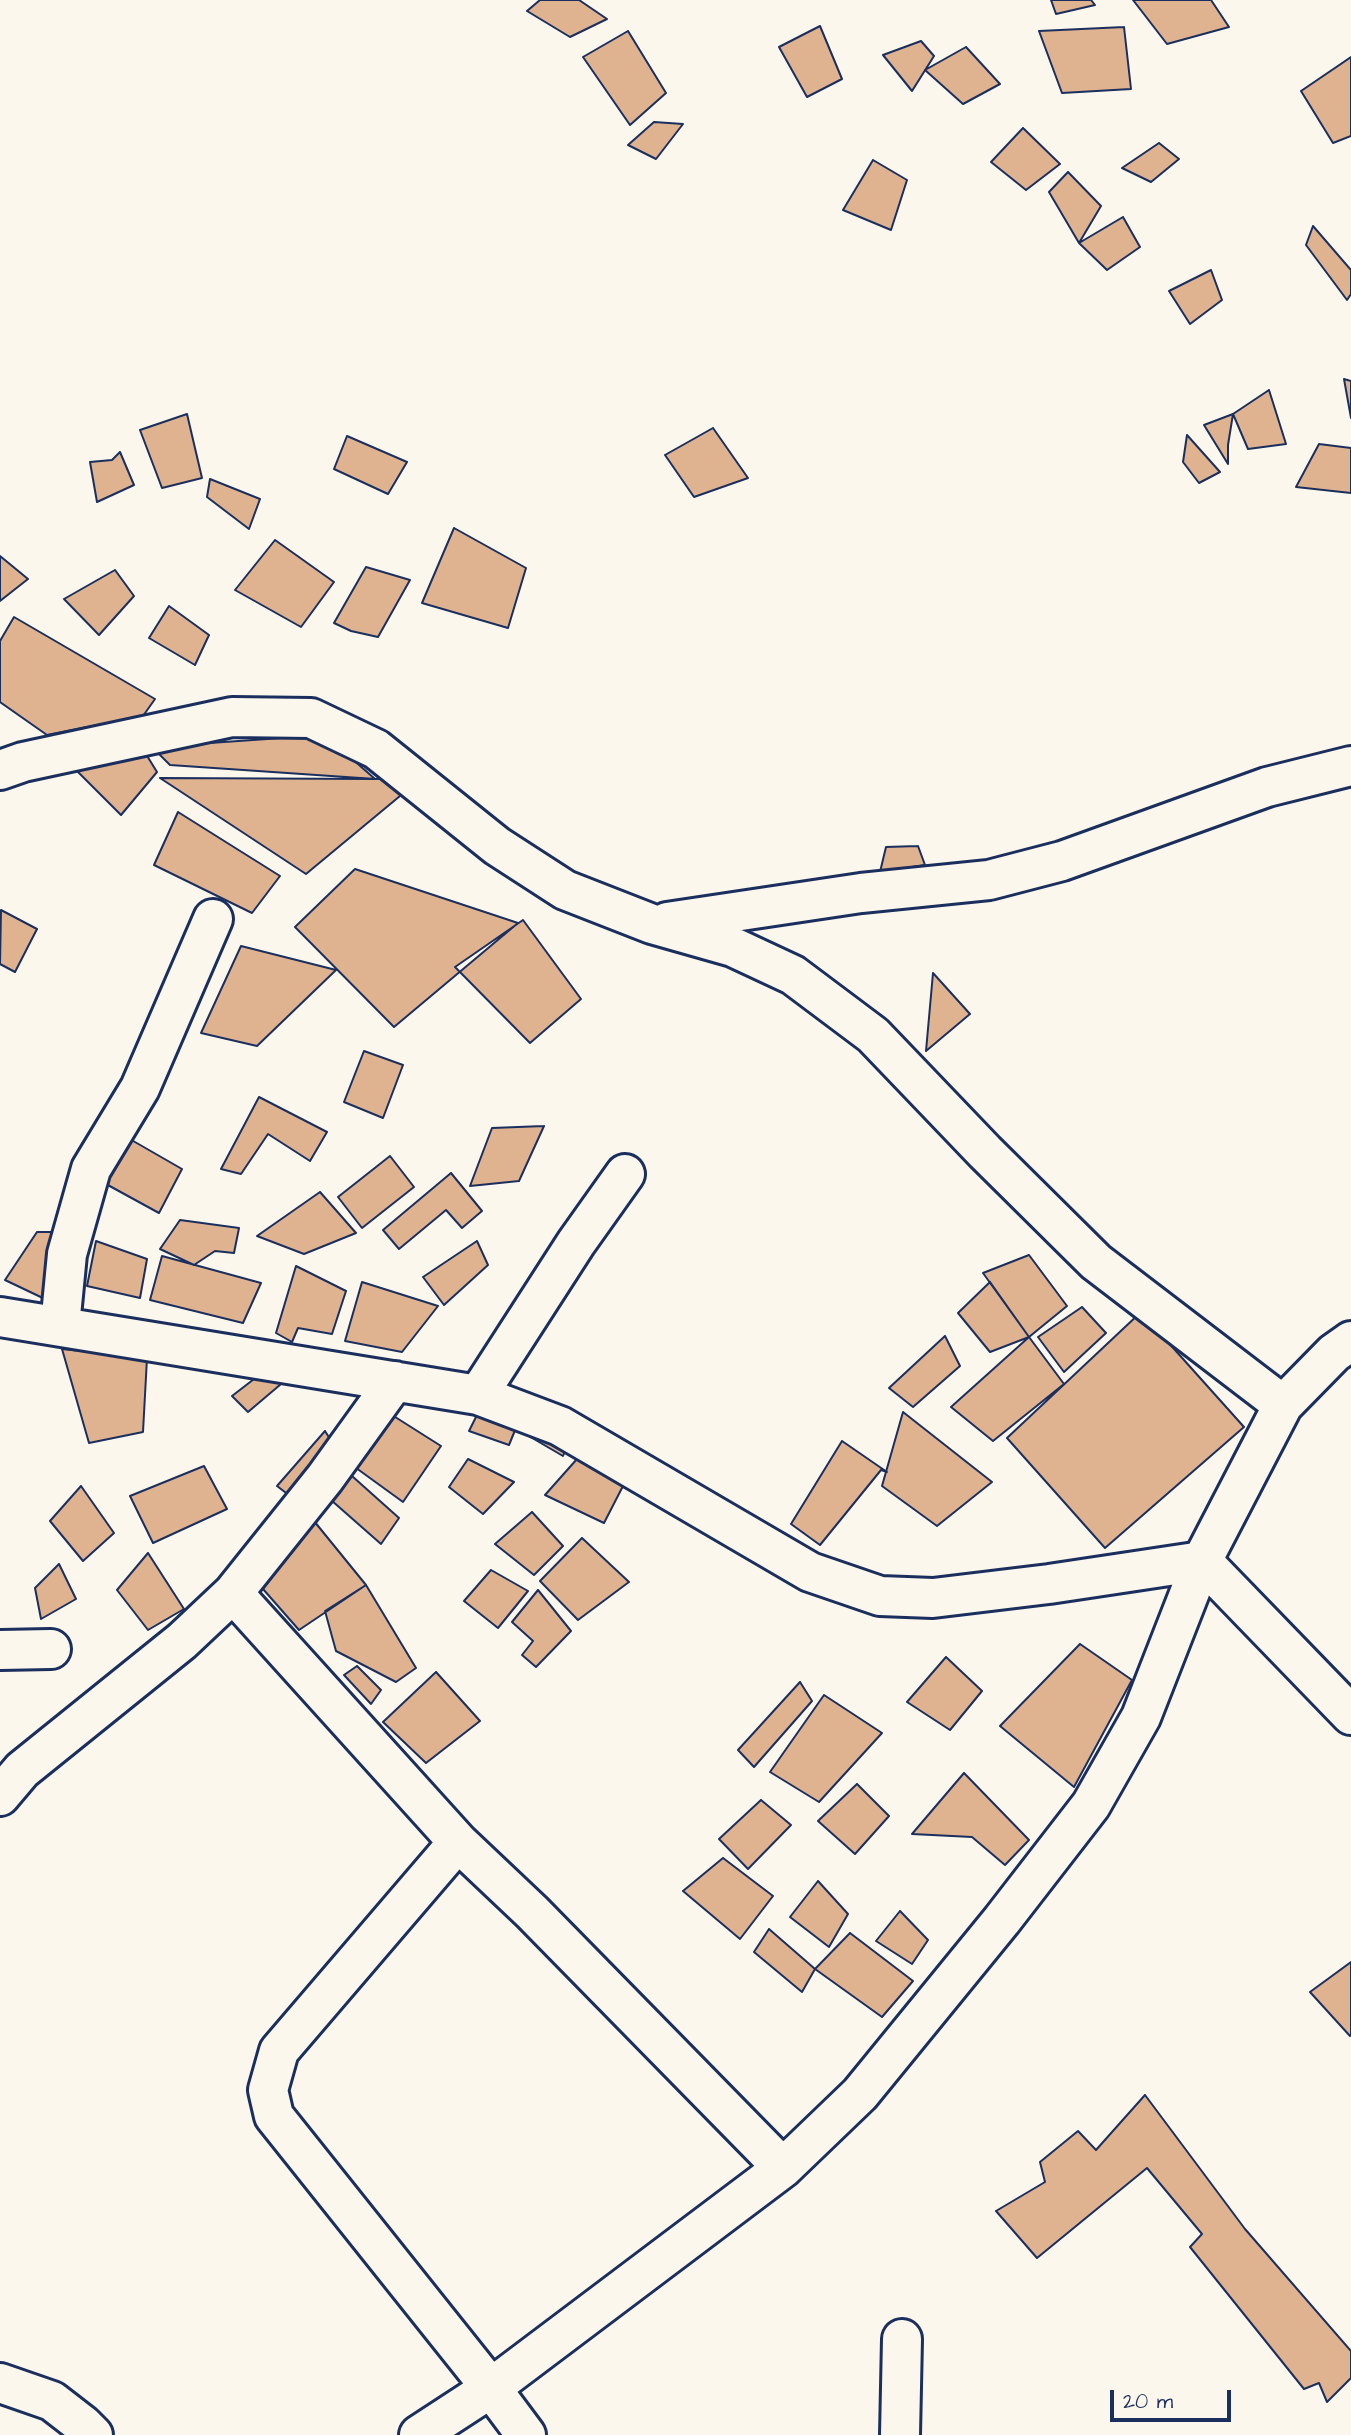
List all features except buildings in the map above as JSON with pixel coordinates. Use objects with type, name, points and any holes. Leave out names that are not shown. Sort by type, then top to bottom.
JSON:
[{"type":"street","points":[[8,759],[232,717],[311,718],[376,749],[497,846],[565,890],[652,925],[733,947],[803,982],[873,1035],[1096,1262],[1283,1405]]},
{"type":"street","points":[[652,925],[861,893],[989,880],[1062,862],[1267,787],[1351,766]]},
{"type":"street","points":[[60,1326],[67,1254],[91,1168],[140,1088],[213,919]]},
{"type":"street","points":[[478,1395],[576,1243],[625,1174]]},
{"type":"street","points":[[0,1317],[478,1395],[560,1426],[810,1572],[880,1596],[933,1598],[1202,1561]]},
{"type":"street","points":[[419,2435],[491,2388],[783,2168],[860,2094],[1002,1920],[1091,1805],[1142,1717],[1202,1561],[1283,1405],[1334,1353],[1351,1341]]},
{"type":"street","points":[[0,1796],[22,1770],[182,1641],[233,1593],[325,1478],[395,1381]]},
{"type":"street","points":[[1202,1561],[1351,1715]]},
{"type":"street","points":[[233,1593],[458,1842],[532,1912],[783,2168]]},
{"type":"street","points":[[0,1650],[51,1649]]},
{"type":"street","points":[[458,1842],[279,2051],[268,2090],[274,2116],[526,2435]]},
{"type":"street","points":[[900,2435],[902,2339]]},
{"type":"street","points":[[0,2383],[52,2401],[93,2435]]}]
